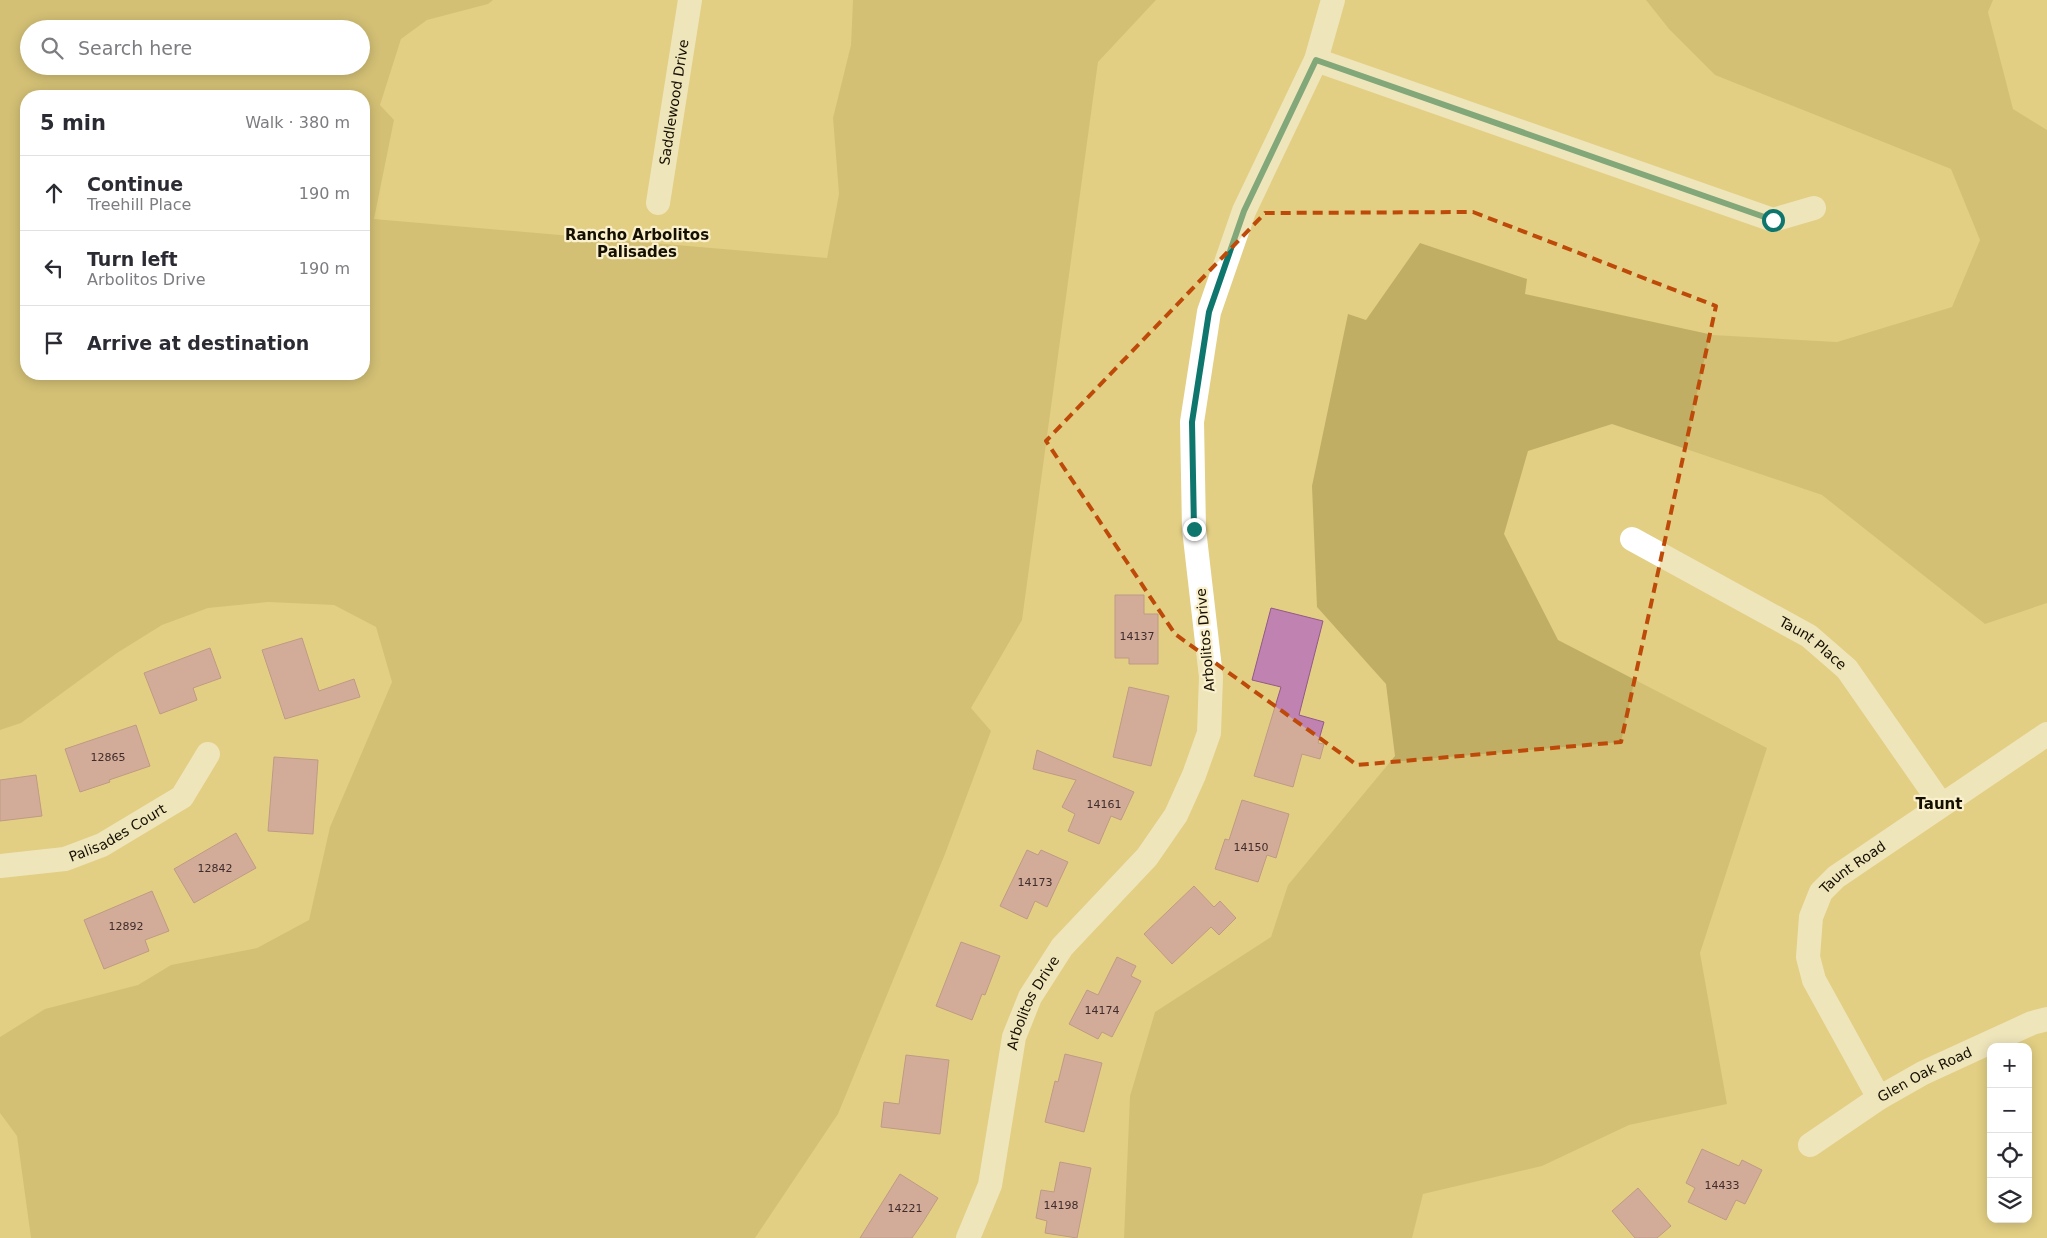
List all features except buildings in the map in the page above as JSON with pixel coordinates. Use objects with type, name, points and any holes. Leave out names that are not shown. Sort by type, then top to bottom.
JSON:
[{"type":"street","name":"Saddlewood Drive","points":[[658,203],[690,0]]},
{"type":"street","name":"Arbolitos Drive","points":[[968,1238],[990,1185],[1014,1037],[1030,997],[1062,947],[1147,857],[1176,815],[1194,775],[1209,733],[1211,677],[1194,529],[1192,422],[1209,312],[1244,211],[1316,60],[1333,0]]},
{"type":"street","points":[[1316,60],[1773,220],[1814,208]]},
{"type":"street","name":"Taunt Place","points":[[1632,539],[1810,636],[1847,669],[1941,804]]},
{"type":"street","name":"Taunt Road","points":[[1879,1098],[1814,980],[1808,956],[1811,917],[1821,892],[1836,877],[1941,804],[2047,734]]},
{"type":"street","name":"Palisades Court","points":[[0,866],[64,859],[102,845],[182,796],[208,754]]},
{"type":"street","name":"Glen Oak Road","points":[[1810,1145],[1879,1098],[1923,1073],[2032,1023],[2047,1019]]},
{"type":"highlighted area","points":[[1473,212],[1716,306],[1621,742],[1357,765],[1175,634],[1046,441],[1265,213]]},
{"type":"shaded area","points":[[0,0],[493,0],[488,4],[427,20],[401,39],[380,105],[394,120],[374,219],[827,258],[839,194],[833,118],[851,45],[853,0],[1156,0],[1098,62],[1022,620],[971,708],[991,731],[945,854],[838,1114],[755,1238],[31,1238],[17,1136],[0,1113],[0,1037],[45,1009],[138,985],[171,965],[257,948],[309,920],[330,827],[392,682],[376,627],[334,605],[268,602],[208,608],[162,625],[117,653],[21,723],[0,730]]},
{"type":"shaded area","points":[[1646,0],[1993,0],[1988,12],[2013,109],[2047,130],[2047,603],[1985,624],[1822,495],[1612,424],[1528,451],[1504,534],[1558,640],[1767,748],[1700,953],[1727,1104],[1629,1125],[1542,1166],[1423,1194],[1412,1238],[1124,1238],[1130,1096],[1155,1012],[1271,937],[1288,885],[1395,756],[1386,684],[1317,607],[1312,486],[1348,314],[1366,320],[1420,243],[1527,279],[1525,294],[1713,335],[1837,342],[1952,307],[1980,240],[1951,169],[1715,75],[1669,29]]},
{"type":"district","name":"Rancho Arbolitos Palisades","points":[[637,244]]},
{"type":"district","name":"Taunt","points":[[1939,804]]},
{"type":"route","points":[[1194,529],[1192,422],[1209,312],[1244,211],[1316,60],[1773,220]]}]
